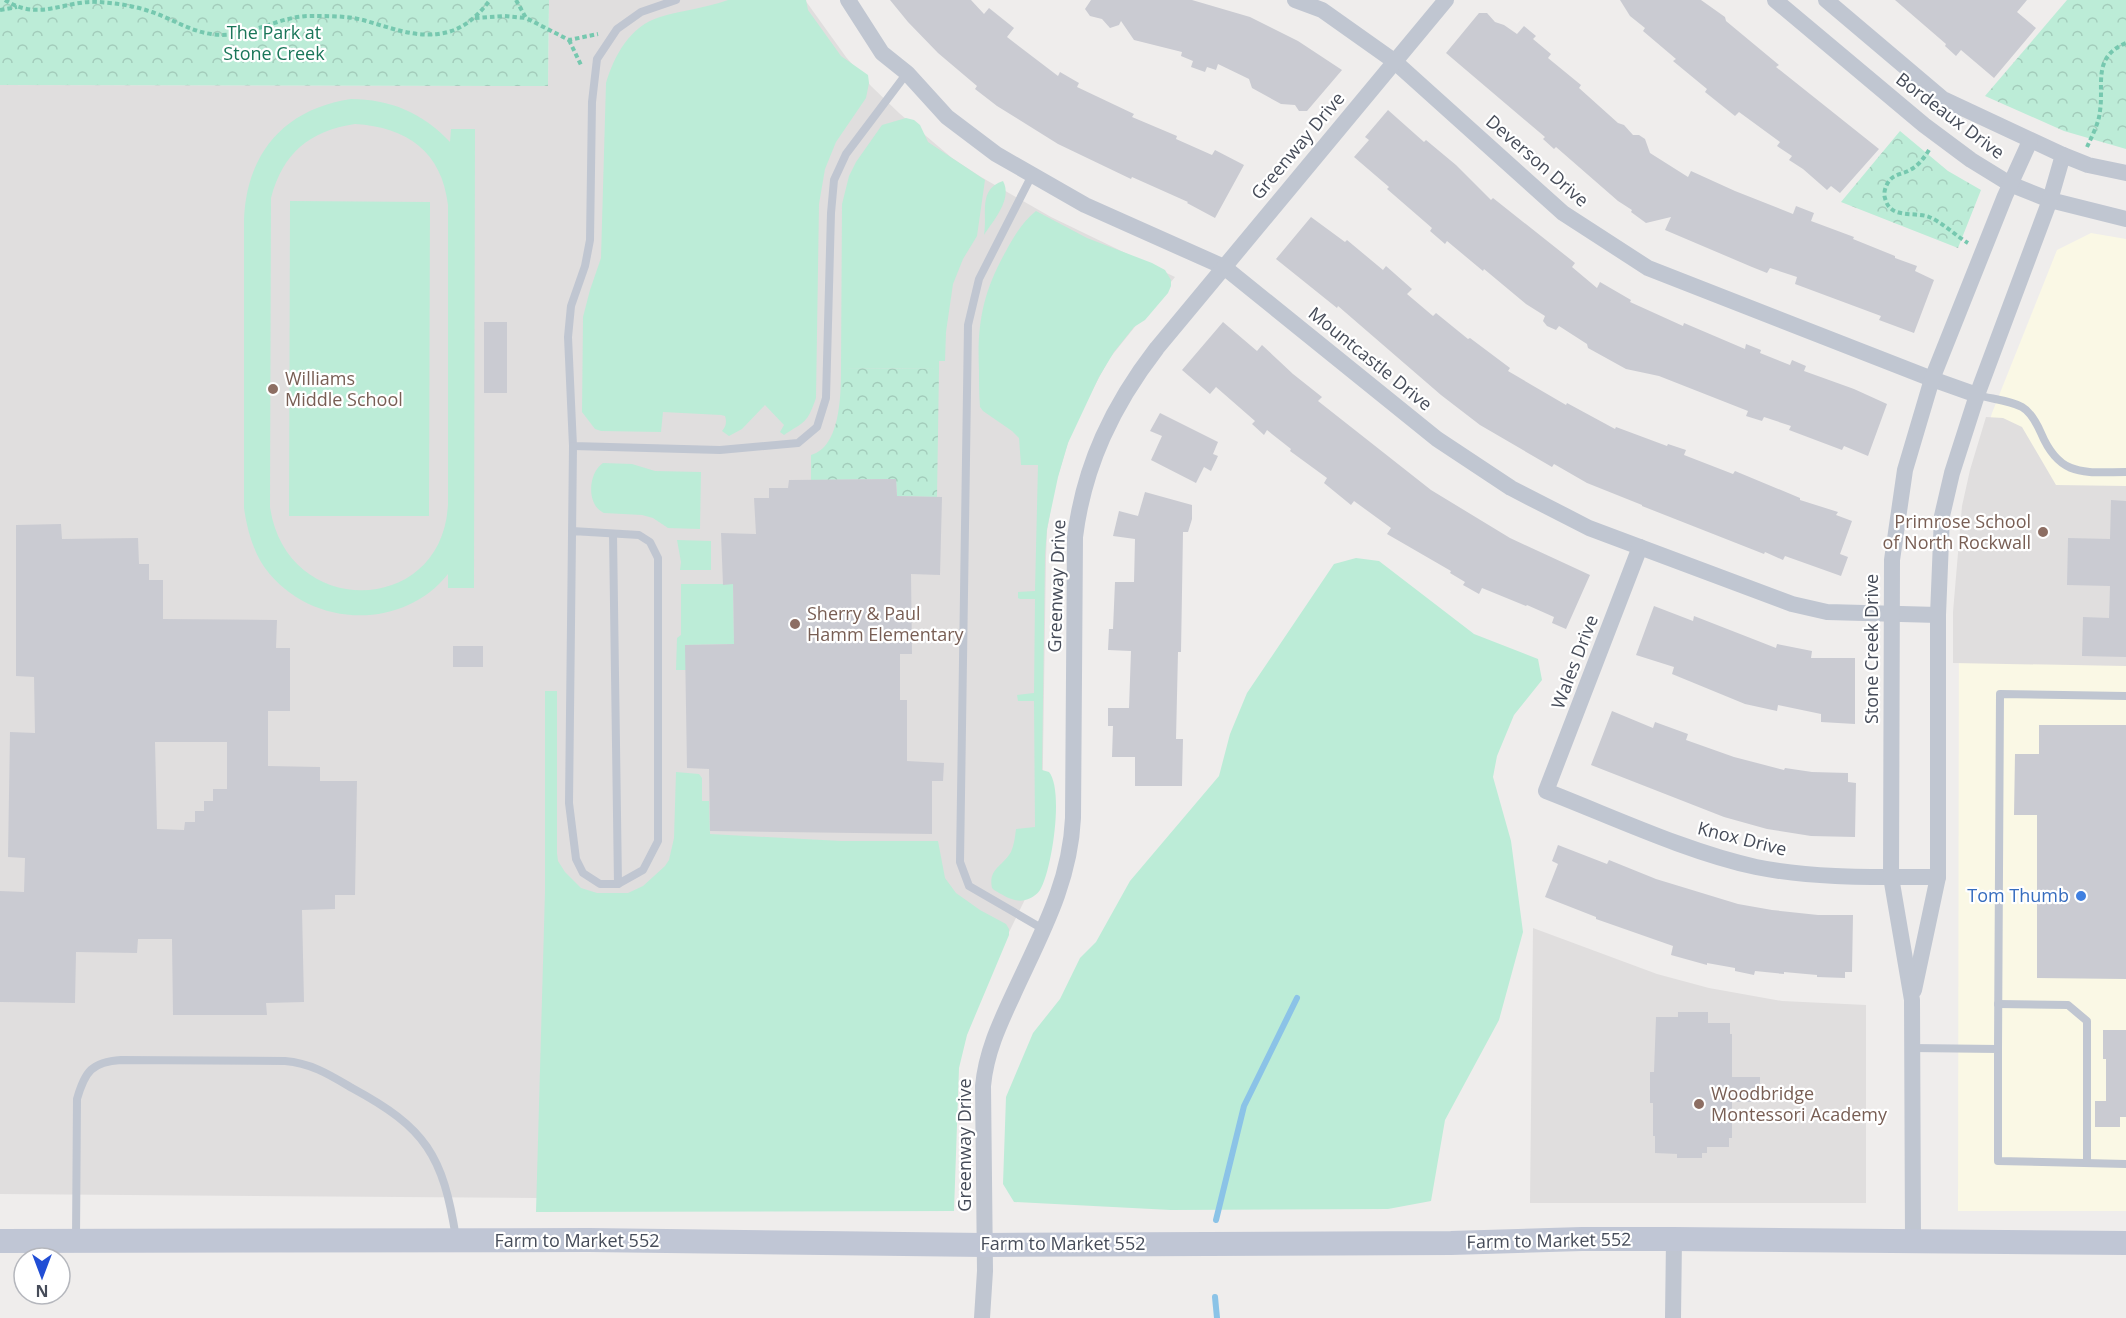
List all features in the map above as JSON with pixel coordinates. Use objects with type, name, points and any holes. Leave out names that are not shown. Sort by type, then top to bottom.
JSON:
[{"type":"main road","name":"Farm to Market 552","points":[[0,1241],[589,1240],[984,1245],[1451,1243],[1674,1239],[2126,1243]]},
{"type":"street","name":"Mountcastle Drive","points":[[848,0],[882,53],[907,73],[947,117],[996,154],[1085,205],[1224,267],[1437,439],[1511,488],[1589,528],[1791,604],[1827,612],[1938,615]]},
{"type":"street","name":"Deverson Drive","points":[[1295,0],[1323,10],[1394,61],[1563,213],[1648,268],[1977,395]]},
{"type":"street","name":"Greenway Drive","points":[[982,1318],[985,1069],[994,1037],[1060,889],[1070,857],[1075,537],[1077,517],[1088,473],[1104,432],[1128,387],[1157,348],[1446,0]]},
{"type":"street","name":"Bordeaux Drive","points":[[1775,0],[1924,125],[2010,184],[2050,200],[2126,219]]},
{"type":"street","name":"Bordeaux Drive","points":[[1826,0],[1943,99],[2062,155],[2088,165],[2126,173]]},
{"type":"street","name":"Stone Creek Drive","points":[[1913,1240],[1912,999],[1891,877],[1892,560],[1905,470],[1932,379],[2010,184],[2030,141]]},
{"type":"street","name":"Stone Creek Drive","points":[[1912,999],[1938,877],[1938,615],[1942,516],[1952,473],[1977,395],[2050,200],[2062,155]]},
{"type":"street","name":"Wales Drive","points":[[1546,791],[1640,547]]},
{"type":"street","name":"Knox Drive","points":[[1546,791],[1702,851],[1756,866],[1815,876],[1938,877]]},
{"type":"street","points":[[1673,1318],[1674,1239]]},
{"type":"lane","points":[[572,531],[639,535],[650,542],[658,558],[658,841],[643,870],[618,884],[600,884],[583,873],[576,860],[569,803],[572,531],[573,446],[568,337],[571,306],[585,266],[590,240],[592,102],[597,59],[617,29],[641,12],[676,0]]},
{"type":"lane","points":[[573,446],[720,450],[798,443],[817,427],[826,398],[834,180],[846,154],[907,73]]},
{"type":"lane","points":[[1032,176],[979,279],[968,325],[960,862],[969,886],[1043,929]]},
{"type":"lane","points":[[1977,395],[2023,408],[2036,422],[2045,443],[2058,461],[2076,471],[2126,472]]},
{"type":"lane","points":[[613,534],[618,884]]},
{"type":"lane","points":[[2126,696],[2000,694],[1998,1004],[1998,1161],[2126,1164]]},
{"type":"lane","points":[[1998,1004],[2068,1005],[2088,1022],[2087,1163]]},
{"type":"lane","points":[[1912,1048],[1998,1049]]},
{"type":"lane","points":[[76,1241],[76,1115],[81,1085],[94,1066],[103,1061],[145,1060],[296,1062],[323,1071],[370,1098],[415,1131],[434,1156],[447,1191],[457,1241]]},
{"type":"path","points":[[5,0],[17,7]]},
{"type":"path","points":[[0,10],[17,7],[54,9],[88,2],[122,4],[149,11],[200,33],[214,35],[241,34],[287,20],[311,16],[361,20],[407,33],[423,35],[452,31],[474,18],[490,0]]},
{"type":"path","points":[[516,0],[526,18]]},
{"type":"path","points":[[474,18],[504,16],[526,18],[569,39],[600,33]]},
{"type":"path","points":[[569,39],[582,67]]},
{"type":"path","points":[[2087,147],[2100,115],[2102,97],[2100,76],[2104,62],[2119,46],[2126,43]]},
{"type":"path","points":[[1929,150],[1922,161],[1911,170],[1891,179],[1885,190],[1885,199],[1896,212],[1905,215],[1928,216],[1969,243]]},
{"type":"shaded area","points":[[549,0],[805,0],[846,57],[871,86],[952,158],[1051,217],[1175,277],[1109,359],[1073,426],[1054,489],[1047,531],[1046,557],[1042,822],[1031,887],[995,961],[959,1055],[952,1196],[535,1198],[0,1194],[0,85],[548,86]]},
{"type":"shaded area","points":[[2091,233],[2126,239],[2126,1211],[1958,1211],[1959,584],[1976,468],[1992,413],[2057,250]]},
{"type":"shaded area","name":"Primrose School of North Rockwall","points":[[1986,417],[2003,418],[2022,427],[2056,485],[2126,486],[2126,666],[1953,663],[1953,612],[1962,506]]},
{"type":"shaded area","name":"Woodbridge Montessori Academy","points":[[1533,928],[1657,974],[1709,988],[1782,1001],[1866,1005],[1866,1203],[1530,1203]]},
{"type":"green space","name":"The Park at Stone Creek","points":[[0,0],[549,0],[548,86],[0,85]]},
{"type":"green space","points":[[728,0],[806,0],[808,10],[841,56],[868,75],[866,98],[836,142],[825,169],[819,204],[816,398],[804,421],[784,435],[780,432],[784,425],[765,405],[742,429],[729,436],[722,431],[726,424],[725,416],[663,412],[661,432],[601,431],[595,429],[582,412],[583,317],[601,258],[606,83],[625,43],[640,27],[660,17]]},
{"type":"green space","points":[[2067,0],[2126,0],[2126,149],[2064,131],[1985,96]]},
{"type":"green space","points":[[351,99],[392,105],[429,123],[450,142],[451,129],[475,129],[474,588],[448,588],[448,574],[429,593],[406,606],[381,613],[356,615],[330,612],[306,602],[284,588],[265,568],[257,554],[244,508],[244,219],[247,195],[253,173],[262,154],[274,138],[289,124],[328,104]],"holes":[[[355,124],[374,126],[406,137],[430,157],[438,170],[448,205],[448,504],[440,541],[420,568],[394,584],[363,590],[332,586],[304,570],[282,544],[270,507],[271,198],[283,168],[300,147],[311,139],[339,127]]]},
{"type":"green space","points":[[906,118],[920,125],[928,142],[985,180],[977,236],[963,259],[953,284],[946,332],[945,361],[939,361],[939,369],[841,368],[842,204],[849,176],[882,125]]},
{"type":"green space","points":[[1900,131],[1948,171],[1981,190],[1958,248],[1841,202]]},
{"type":"green space","points":[[1003,181],[1006,195],[1004,202],[984,235],[987,197],[995,185]]},
{"type":"green space","points":[[290,201],[430,202],[429,516],[289,516]]},
{"type":"green space","points":[[1036,211],[1087,238],[1165,270],[1171,280],[1171,286],[1168,293],[1145,320],[1134,327],[1114,352],[1099,377],[1068,443],[1058,477],[1047,529],[1045,555],[1042,770],[1049,772],[1053,781],[1056,795],[1055,830],[1049,866],[1040,890],[1031,898],[1021,901],[994,890],[991,882],[994,872],[1011,852],[1016,829],[1035,827],[1034,701],[1018,701],[1017,695],[1034,693],[1035,599],[1020,599],[1018,592],[1035,591],[1038,465],[1021,465],[1019,438],[980,407],[979,337],[983,308],[998,266],[1016,234]]},
{"type":"green space","points":[[841,368],[939,369],[937,497],[897,496],[896,479],[811,480],[811,455],[821,450],[834,431],[841,391]]},
{"type":"green space","points":[[603,463],[632,464],[655,471],[701,472],[700,529],[668,528],[653,518],[642,515],[604,513],[598,509],[591,489],[594,474]]},
{"type":"green space","points":[[677,540],[711,541],[711,570],[680,570]]},
{"type":"green space","points":[[1356,558],[1379,561],[1474,634],[1538,659],[1542,680],[1514,715],[1497,756],[1493,777],[1511,841],[1523,932],[1499,1020],[1445,1120],[1431,1201],[1388,1209],[1171,1210],[1014,1202],[1003,1184],[1006,1097],[1033,1033],[1060,999],[1080,958],[1096,942],[1130,881],[1219,776],[1230,734],[1247,693],[1334,564]]},
{"type":"green space","points":[[681,584],[733,584],[734,644],[686,645],[686,670],[676,670],[677,638],[681,635]]},
{"type":"green space","points":[[545,691],[557,691],[558,861],[565,872],[581,888],[597,893],[628,893],[643,886],[665,866],[669,860],[674,838],[676,772],[699,774],[702,778],[702,801],[709,801],[710,834],[841,841],[938,841],[945,878],[956,893],[980,910],[1006,924],[1009,935],[967,1035],[959,1068],[954,1211],[536,1212],[545,891]]},
{"type":"building","points":[[890,0],[971,0],[984,14],[989,8],[1014,28],[1007,37],[1058,76],[1060,72],[1079,83],[1077,87],[1134,114],[1132,117],[1177,136],[1176,139],[1212,155],[1215,150],[1244,165],[1215,218],[1188,202],[1132,177],[1131,179],[1058,144],[997,106],[975,89],[977,86],[938,53]]},
{"type":"building","points":[[1091,0],[1192,0],[1250,17],[1298,41],[1342,70],[1307,111],[1299,111],[1295,105],[1281,104],[1252,88],[1249,79],[1218,64],[1216,70],[1207,67],[1205,72],[1191,67],[1193,61],[1181,56],[1182,52],[1134,40],[1121,21],[1119,25],[1110,28],[1102,19],[1090,16],[1085,9]]},
{"type":"building","points":[[1620,0],[1701,0],[1725,17],[1726,21],[1779,65],[1776,67],[1879,149],[1840,193],[1831,186],[1827,190],[1789,160],[1792,156],[1777,146],[1780,142],[1739,112],[1735,116],[1705,92],[1707,89],[1673,61],[1676,59],[1643,31],[1645,28],[1630,16]]},
{"type":"building","points":[[1895,0],[2027,0],[2017,12],[2036,28],[1994,78],[1961,50],[1956,56],[1945,46],[1946,44]]},
{"type":"building","points":[[1479,13],[1487,13],[1495,22],[1517,34],[1524,26],[1536,36],[1533,39],[1551,54],[1548,58],[1581,85],[1579,88],[1633,135],[1639,135],[1645,139],[1650,153],[1688,177],[1691,171],[1793,214],[1796,206],[1814,213],[1811,221],[1854,237],[1853,239],[1917,266],[1915,271],[1934,280],[1914,333],[1879,320],[1881,316],[1795,284],[1797,277],[1770,268],[1767,273],[1665,230],[1671,217],[1646,223],[1631,212],[1632,210],[1618,201],[1556,147],[1554,149],[1543,139],[1545,137],[1446,53]]},
{"type":"building","points":[[1388,110],[1424,142],[1426,140],[1456,165],[1491,200],[1493,198],[1575,263],[1572,267],[1597,288],[1600,282],[1631,300],[1630,302],[1683,326],[1684,323],[1745,349],[1746,344],[1761,350],[1760,353],[1790,365],[1792,360],[1806,366],[1804,371],[1887,404],[1868,456],[1844,446],[1842,450],[1789,430],[1791,426],[1764,417],[1762,421],[1746,416],[1748,411],[1659,376],[1626,369],[1588,348],[1587,344],[1559,326],[1556,330],[1547,326],[1543,321],[1545,316],[1526,304],[1447,241],[1445,244],[1430,231],[1432,228],[1354,157],[1369,140],[1365,137]]},
{"type":"building","points":[[1311,217],[1345,242],[1347,240],[1383,270],[1386,266],[1412,289],[1407,294],[1433,316],[1436,313],[1510,368],[1508,371],[1566,405],[1567,403],[1615,429],[1616,427],[1667,446],[1668,444],[1686,450],[1684,455],[1733,474],[1735,471],[1800,498],[1800,500],[1838,512],[1836,515],[1852,521],[1840,554],[1848,557],[1841,576],[1785,556],[1783,560],[1765,552],[1764,554],[1587,483],[1554,464],[1552,467],[1480,425],[1441,395],[1338,306],[1337,308],[1276,259]]},
{"type":"building","points":[[484,322],[507,322],[507,393],[484,393]]},
{"type":"building","points":[[1223,322],[1257,351],[1262,345],[1322,397],[1318,401],[1431,490],[1510,538],[1590,575],[1566,629],[1552,623],[1554,617],[1527,605],[1482,588],[1479,594],[1463,585],[1465,582],[1450,573],[1451,571],[1387,534],[1391,528],[1354,501],[1351,505],[1324,483],[1327,478],[1290,451],[1291,449],[1267,430],[1264,435],[1252,424],[1255,421],[1216,387],[1210,394],[1182,370]]},
{"type":"building","points":[[1160,413],[1218,442],[1213,454],[1218,456],[1211,471],[1204,467],[1196,483],[1151,460],[1162,436],[1150,431]]},
{"type":"building","name":"Sherry & Paul Hamm Elementary","points":[[896,479],[897,496],[942,497],[940,575],[911,574],[912,654],[900,654],[900,700],[907,700],[907,761],[944,763],[943,781],[932,781],[932,834],[710,831],[709,769],[687,768],[685,645],[734,644],[733,584],[723,585],[721,533],[756,534],[754,498],[769,498],[769,488],[788,488],[789,480]]},
{"type":"building","points":[[1145,492],[1192,505],[1192,519],[1188,532],[1183,532],[1181,652],[1178,652],[1176,739],[1183,739],[1182,786],[1135,786],[1135,757],[1112,757],[1113,726],[1108,726],[1108,708],[1129,708],[1131,651],[1108,650],[1109,629],[1113,629],[1115,582],[1134,582],[1135,539],[1113,536],[1119,511],[1138,516]]},
{"type":"building","points":[[2111,500],[2126,501],[2126,657],[2082,656],[2083,617],[2109,618],[2110,586],[2067,585],[2068,538],[2110,539]]},
{"type":"building","points":[[61,524],[62,539],[138,538],[139,564],[149,564],[149,580],[163,580],[163,619],[277,620],[276,648],[290,648],[290,711],[268,711],[268,766],[320,767],[320,781],[357,781],[355,895],[335,895],[335,909],[302,910],[304,1002],[266,1003],[267,1015],[173,1015],[172,939],[138,939],[137,953],[76,952],[75,1003],[0,1002],[0,891],[24,892],[25,858],[8,857],[10,732],[35,733],[34,677],[16,676],[16,525]],"holes":[[[155,742],[227,742],[227,789],[213,789],[213,801],[204,801],[204,811],[195,811],[195,822],[185,822],[184,830],[157,829]]]},
{"type":"building","points":[[1654,606],[1693,621],[1694,616],[1776,648],[1777,644],[1812,651],[1811,658],[1855,658],[1855,724],[1821,722],[1821,714],[1778,705],[1777,711],[1745,704],[1672,674],[1674,667],[1636,655]]},
{"type":"building","points":[[453,646],[483,646],[483,667],[453,667]]},
{"type":"building","points":[[1612,711],[1653,728],[1655,722],[1688,734],[1686,740],[1734,757],[1784,770],[1785,768],[1812,772],[1848,773],[1848,782],[1856,783],[1855,837],[1811,836],[1767,829],[1724,817],[1591,765]]},
{"type":"building","name":"Tom Thumb","points":[[2039,725],[2126,725],[2126,979],[2037,978],[2037,815],[2014,815],[2015,754],[2039,754]]},
{"type":"building","points":[[1558,845],[1607,864],[1609,860],[1656,879],[1738,904],[1818,915],[1853,915],[1852,972],[1845,972],[1845,978],[1755,971],[1754,975],[1735,971],[1735,968],[1707,963],[1707,965],[1671,955],[1673,946],[1596,919],[1596,917],[1545,897],[1558,864],[1552,861]]},
{"type":"building","points":[[1678,1012],[1708,1012],[1708,1023],[1730,1023],[1732,1077],[1760,1077],[1760,1102],[1732,1102],[1732,1138],[1729,1138],[1729,1147],[1707,1147],[1707,1153],[1702,1153],[1702,1158],[1677,1158],[1677,1154],[1655,1153],[1653,1103],[1650,1103],[1650,1072],[1654,1072],[1656,1017],[1678,1017]]},
{"type":"building","points":[[2103,1030],[2126,1030],[2126,1117],[2120,1117],[2120,1127],[2095,1127],[2095,1101],[2106,1101]]},
{"type":"waterway","points":[[1216,1220],[1244,1106],[1297,998]]},
{"type":"waterway","points":[[1215,1297],[1217,1318]]},
{"type":"place","name":"Williams Middle School","points":[[273,389]]},
{"type":"place","name":"Primrose School of North Rockwall","points":[[2043,532]]},
{"type":"place","name":"Sherry & Paul Hamm Elementary","points":[[795,624]]},
{"type":"place","name":"Tom Thumb","points":[[2081,896]]},
{"type":"place","name":"Woodbridge Montessori Academy","points":[[1699,1104]]}]
